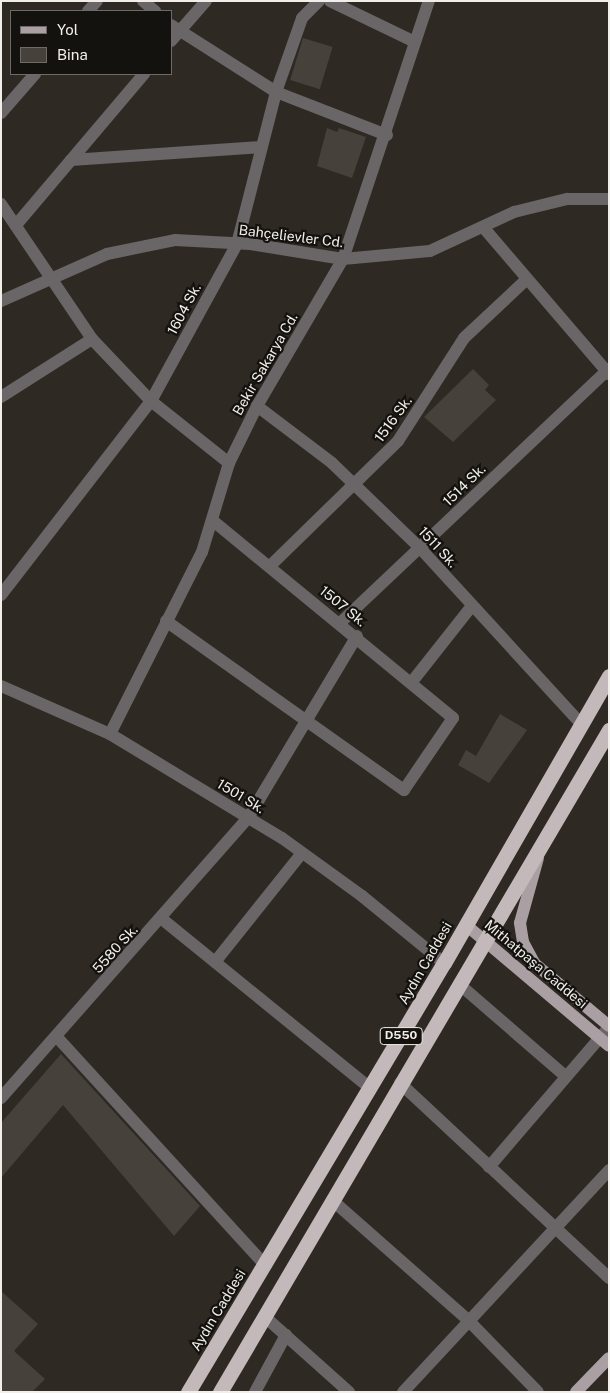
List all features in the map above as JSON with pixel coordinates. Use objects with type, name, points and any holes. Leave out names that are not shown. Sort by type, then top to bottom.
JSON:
[{"type":"highway","name":"Aydın Caddesi","points":[[188,1392],[444,963],[609,676]]},
{"type":"highway","name":"D550","points":[[220,1392],[609,730]]},
{"type":"main road","name":"Mithatpaşa Caddesi","points":[[542,842],[520,922],[523,942],[534,963],[609,1026]]},
{"type":"main road","name":"Mithatpaşa Caddesi","points":[[466,925],[604,1042]]},
{"type":"main road","points":[[583,1390],[609,1358]]},
{"type":"street","points":[[143,1],[154,10]]},
{"type":"street","points":[[206,1],[174,32],[276,92],[387,135]]},
{"type":"street","name":"1604 Sk.","points":[[2,592],[151,401],[237,244],[276,92],[302,18],[319,1]]},
{"type":"street","points":[[330,1],[415,42]]},
{"type":"street","name":"Bekir Sakarya Cd.","points":[[110,734],[202,552],[230,463],[257,406],[343,259],[387,135],[429,1]]},
{"type":"street","points":[[1,113],[34,75]]},
{"type":"street","points":[[16,225],[143,75]]},
{"type":"street","points":[[71,160],[262,147]]},
{"type":"street","name":"Bahçelievler Cd.","points":[[1,301],[107,254],[175,240],[237,244],[343,259],[430,251],[514,212],[568,199],[609,199]]},
{"type":"street","points":[[1,204],[53,278],[92,340],[151,401],[230,463]]},
{"type":"street","points":[[483,227],[608,371]]},
{"type":"street","name":"1516 Sk.","points":[[270,566],[356,486],[398,441],[464,338],[528,279]]},
{"type":"street","points":[[1,397],[92,340]]},
{"type":"street","name":"1514 Sk.","points":[[340,623],[608,371]]},
{"type":"street","name":"1511 Sk.","points":[[257,406],[332,463],[420,548],[471,607],[582,724]]},
{"type":"street","name":"1507 Sk.","points":[[212,520],[357,636],[453,718],[404,790],[304,723]]},
{"type":"street","points":[[411,682],[471,607]]},
{"type":"street","points":[[166,622],[304,723]]},
{"type":"street","name":"5580 Sk.","points":[[1,1098],[162,919],[248,818],[357,636]]},
{"type":"street","name":"1501 Sk.","points":[[1,686],[110,734],[248,818],[302,852],[444,963]]},
{"type":"street","points":[[215,962],[302,852]]},
{"type":"street","points":[[162,919],[370,1088]]},
{"type":"street","points":[[459,984],[564,1075]]},
{"type":"street","points":[[489,1167],[564,1075],[604,1042],[609,1026]]},
{"type":"street","points":[[56,1036],[264,1264]]},
{"type":"street","points":[[400,1083],[489,1167],[556,1226],[609,1278]]},
{"type":"street","points":[[403,1392],[609,1170]]},
{"type":"street","points":[[332,1200],[468,1320],[538,1392]]},
{"type":"street","points":[[264,1316],[349,1392]]},
{"type":"street","points":[[255,1392],[286,1335]]},
{"type":"building","points":[[303,38],[333,47],[320,89],[290,80]]},
{"type":"building","points":[[327,128],[337,132],[339,128],[366,137],[352,178],[317,166]]},
{"type":"building","points":[[473,369],[489,385],[485,390],[496,400],[453,442],[424,417]]},
{"type":"building","points":[[500,714],[527,730],[489,783],[458,765],[466,750],[476,756]]},
{"type":"building","points":[[61,1054],[200,1206],[174,1236],[63,1105],[1,1178],[1,1123]]},
{"type":"building","points":[[1,1291],[38,1324],[14,1351],[45,1379],[32,1392],[1,1392]]}]
